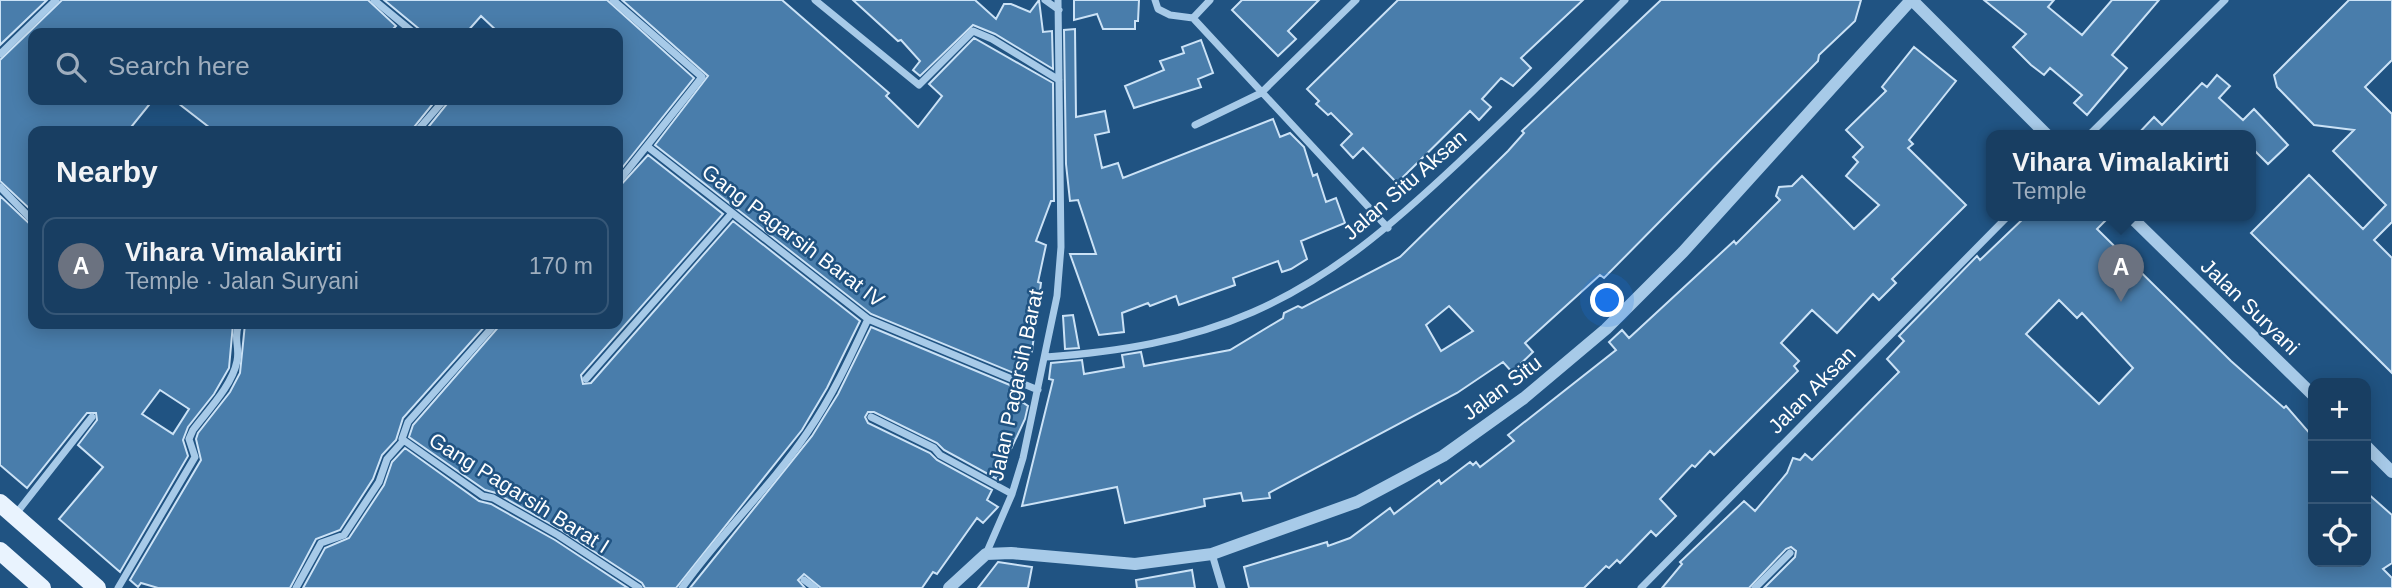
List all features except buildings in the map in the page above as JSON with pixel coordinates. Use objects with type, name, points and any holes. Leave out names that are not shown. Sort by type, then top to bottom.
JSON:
[{"type":"main road","points":[[0,503],[97,588]]},
{"type":"main road","points":[[0,551],[42,588]]},
{"type":"street","points":[[0,54],[56,0]]},
{"type":"street","points":[[374,0],[408,28]]},
{"type":"street","points":[[613,0],[702,77],[623,176]]},
{"type":"street","points":[[814,0],[919,85],[973,31],[992,39],[1059,80]]},
{"type":"street","points":[[1045,0],[1059,9]]},
{"type":"street","name":"Jalan Pagarsih Barat","points":[[949,588],[986,554],[1012,494],[1046,357],[1061,247],[1058,0]]},
{"type":"street","points":[[1155,0],[1158,9],[1170,15],[1193,18],[1388,228]]},
{"type":"street","points":[[1193,18],[1210,0]]},
{"type":"street","points":[[1195,125],[1261,93],[1356,0]]},
{"type":"street","name":"Jalan Situ Aksan","points":[[1046,357],[1152,345],[1253,313],[1300,289],[1388,228],[1527,98],[1625,0]]},
{"type":"street","points":[[1911,0],[2042,130]]},
{"type":"street","name":"Jalan Situ","points":[[986,554],[1011,553],[1136,564],[1212,554],[1357,502],[1443,456],[1524,398],[1606,329],[1683,252],[1850,71],[1911,0]]},
{"type":"street","points":[[2094,130],[2225,0]]},
{"type":"street","points":[[421,126],[440,105]]},
{"type":"street","name":"Gang Pagarsih Barat IV","points":[[648,147],[868,319],[1038,390]]},
{"type":"street","points":[[0,187],[28,216]]},
{"type":"street","points":[[586,379],[733,213]]},
{"type":"street","name":"Jalan Aksan","points":[[1641,588],[2003,221]]},
{"type":"street","name":"Jalan Suryani","points":[[2135,221],[2308,390]]},
{"type":"street","points":[[682,588],[705,556],[808,432],[840,379],[868,319]]},
{"type":"street","points":[[118,588],[195,457],[189,439],[193,430],[234,373],[238,355],[234,337],[237,329]]},
{"type":"street","name":"Gang Pagarsih Barat I","points":[[491,329],[408,422],[402,433],[403,440],[483,496],[493,498],[558,535],[639,588]]},
{"type":"street","points":[[15,516],[92,417]]},
{"type":"street","points":[[871,417],[934,448],[940,454],[1012,494]]},
{"type":"street","points":[[296,588],[321,543],[344,535],[379,482],[387,459],[403,440]]},
{"type":"street","points":[[2371,451],[2392,472]]},
{"type":"street","points":[[1755,588],[1790,553]]},
{"type":"street","points":[[1212,554],[1222,588]]},
{"type":"street","points":[[804,580],[815,588]]},
{"type":"place","name":"Vihara Vimalakirti","points":[[2121,302]]}]
